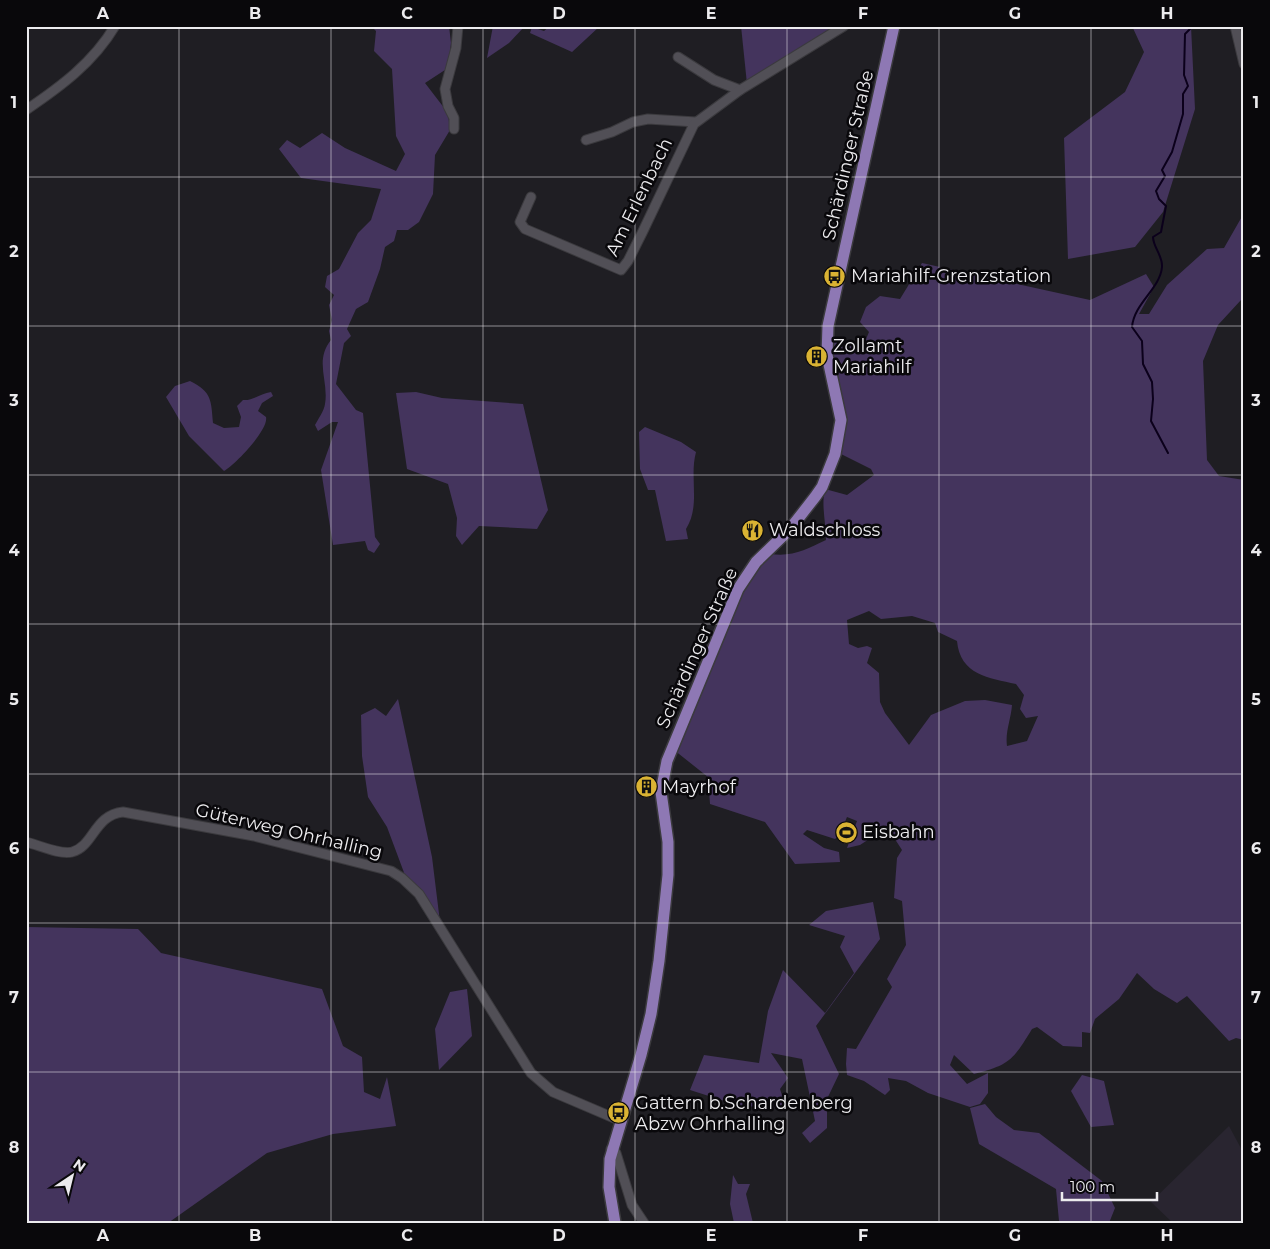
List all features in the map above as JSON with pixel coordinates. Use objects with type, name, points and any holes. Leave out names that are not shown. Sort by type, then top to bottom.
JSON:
[{"type":"main road","name":"Schärdinger Straße","points":[[615,1223],[609,1188],[612,1149],[650,1014],[659,961],[668,866],[668,842],[661,792],[667,761],[683,718],[745,577],[756,562],[790,529],[822,487],[835,454],[841,420],[827,355],[828,326],[894,26]]},
{"type":"street","points":[[28,109],[65,84],[80,70],[115,26]]},
{"type":"street","points":[[454,128],[454,118],[448,106],[445,90],[456,48],[458,26]]},
{"type":"street","points":[[678,57],[714,80],[740,90],[844,26]]},
{"type":"street","points":[[1235,26],[1244,64]]},
{"type":"street","name":"Am Erlenbach","points":[[531,197],[520,222],[525,229],[621,270],[644,231],[679,152],[696,122],[740,90]]},
{"type":"street","name":"Am Erlenbach","points":[[586,140],[612,132],[634,122],[648,119],[696,122]]},
{"type":"street","name":"Güterweg Ohrhalling","points":[[26,842],[64,852],[73,852],[108,817],[123,812],[254,836],[390,871],[402,878],[419,894],[531,1073],[553,1092],[621,1121]]},
{"type":"street","points":[[612,1149],[616,1153],[632,1205],[644,1223]]},
{"type":"shaded area","points":[[371,26],[449,26],[451,43],[448,68],[425,83],[448,113],[450,130],[435,155],[433,194],[419,222],[408,230],[397,230],[394,241],[385,247],[380,269],[368,302],[356,309],[347,329],[351,336],[344,343],[336,384],[356,410],[363,413],[375,537],[380,544],[374,553],[368,550],[365,541],[333,545],[321,470],[338,422],[332,422],[318,431],[315,425],[325,404],[323,356],[331,340],[329,331],[332,320],[329,305],[334,295],[325,287],[327,276],[339,269],[358,233],[371,220],[381,189],[301,178],[279,149],[287,140],[300,148],[322,133],[345,148],[396,171],[405,154],[396,136],[392,69],[374,51],[376,31]]},
{"type":"shaded area","points":[[493,26],[525,26],[509,43],[487,58]]},
{"type":"shaded area","points":[[550,26],[600,26],[572,52],[530,33],[532,27],[544,31]]},
{"type":"shaded area","points":[[741,26],[838,26],[747,84]]},
{"type":"shaded area","points":[[1132,26],[1191,26],[1195,109],[1163,212],[1135,247],[1068,259],[1064,138],[1125,92],[1144,52]]},
{"type":"shaded area","points":[[1244,213],[1244,300],[1241,300],[1218,325],[1203,361],[1207,460],[1219,476],[1244,480],[1244,1040],[1236,1038],[1229,1041],[1187,996],[1177,1003],[1154,989],[1137,973],[1119,999],[1095,1019],[1090,1033],[1082,1032],[1082,1047],[1063,1046],[1037,1027],[1032,1029],[1020,1048],[1009,1060],[996,1068],[974,1074],[954,1055],[950,1065],[967,1084],[988,1073],[988,1093],[980,1104],[970,1107],[928,1093],[906,1081],[888,1078],[890,1090],[885,1095],[864,1081],[847,1075],[847,1048],[856,1049],[892,987],[887,979],[906,945],[902,901],[894,898],[897,858],[902,850],[889,830],[883,830],[860,845],[847,848],[857,821],[847,817],[840,834],[835,839],[807,830],[803,834],[824,848],[839,852],[840,862],[795,864],[765,822],[710,804],[708,777],[674,750],[750,574],[771,554],[793,553],[826,540],[825,489],[847,495],[874,475],[871,469],[839,453],[847,424],[837,383],[831,334],[847,353],[852,343],[864,344],[869,332],[860,322],[866,307],[880,296],[900,299],[922,263],[1090,300],[1146,274],[1154,287],[1139,314],[1149,314],[1167,285],[1207,249],[1224,248]],"holes":[[[869,611],[881,619],[912,616],[935,623],[938,632],[957,641],[959,652],[970,668],[986,677],[1016,684],[1024,695],[1020,709],[1026,718],[1038,716],[1027,741],[1007,746],[1012,705],[985,700],[965,701],[931,715],[909,745],[885,713],[880,702],[879,673],[867,663],[872,648],[867,646],[858,648],[849,644],[847,620]]]},
{"type":"shaded area","points":[[190,381],[203,389],[209,398],[213,423],[224,428],[239,427],[241,417],[237,406],[243,400],[271,392],[273,396],[262,403],[258,411],[266,417],[266,422],[257,438],[224,471],[189,436],[166,397],[175,386]]},
{"type":"shaded area","points":[[416,392],[442,398],[523,404],[548,510],[537,529],[479,526],[462,545],[456,536],[457,518],[448,484],[407,469],[396,393]]},
{"type":"shaded area","points":[[645,427],[681,442],[696,452],[693,510],[686,529],[688,539],[666,541],[655,490],[648,490],[640,469],[639,432]]},
{"type":"shaded area","points":[[398,699],[432,857],[440,922],[409,886],[387,827],[368,797],[362,756],[361,715],[375,708],[386,716]]},
{"type":"shaded area","points":[[873,902],[880,939],[816,1026],[839,1074],[827,1099],[827,1128],[810,1143],[802,1133],[815,1121],[802,1059],[771,1053],[788,1078],[780,1089],[786,1108],[740,1106],[690,1090],[704,1055],[759,1063],[768,1011],[783,970],[825,1013],[854,973],[840,947],[845,936],[809,925],[826,911]]},
{"type":"shaded area","points":[[26,927],[138,929],[161,953],[322,989],[343,1046],[362,1057],[364,1092],[380,1099],[387,1077],[396,1126],[333,1134],[267,1153],[168,1223],[26,1223]]},
{"type":"shaded area","points":[[467,989],[472,1036],[439,1070],[435,1029],[450,992]]},
{"type":"shaded area","points":[[1082,1075],[1104,1081],[1114,1125],[1091,1127],[1071,1091]]},
{"type":"shaded area","points":[[985,1104],[996,1117],[1014,1130],[1039,1133],[1102,1181],[1115,1208],[1109,1223],[1064,1223],[1059,1221],[1056,1189],[979,1144],[970,1108]]},
{"type":"shaded area","points":[[1229,1126],[1244,1154],[1244,1223],[1173,1223],[1151,1202]]},
{"type":"shaded area","points":[[733,1175],[738,1184],[750,1184],[746,1194],[753,1223],[734,1223],[730,1204]]},
{"type":"waterway","points":[[1168,453],[1151,421],[1152,382],[1143,364],[1142,341],[1132,327],[1137,311],[1157,282],[1162,267],[1153,237],[1161,232],[1166,206],[1159,199],[1156,191],[1165,176],[1162,170],[1172,152],[1183,114],[1183,94],[1188,86],[1184,75],[1185,34],[1193,26]]},
{"type":"place","name":"Mariahilf-Grenzstation","points":[[835,276]]},
{"type":"place","name":"Zollamt Mariahilf","points":[[817,356]]},
{"type":"place","name":"Waldschloss","points":[[753,530]]},
{"type":"place","name":"Mayrhof","points":[[646,787]]},
{"type":"place","name":"Eisbahn","points":[[846,832]]},
{"type":"place","name":"Gattern b.Schardenberg Abzw Ohrhalling","points":[[619,1113]]}]
